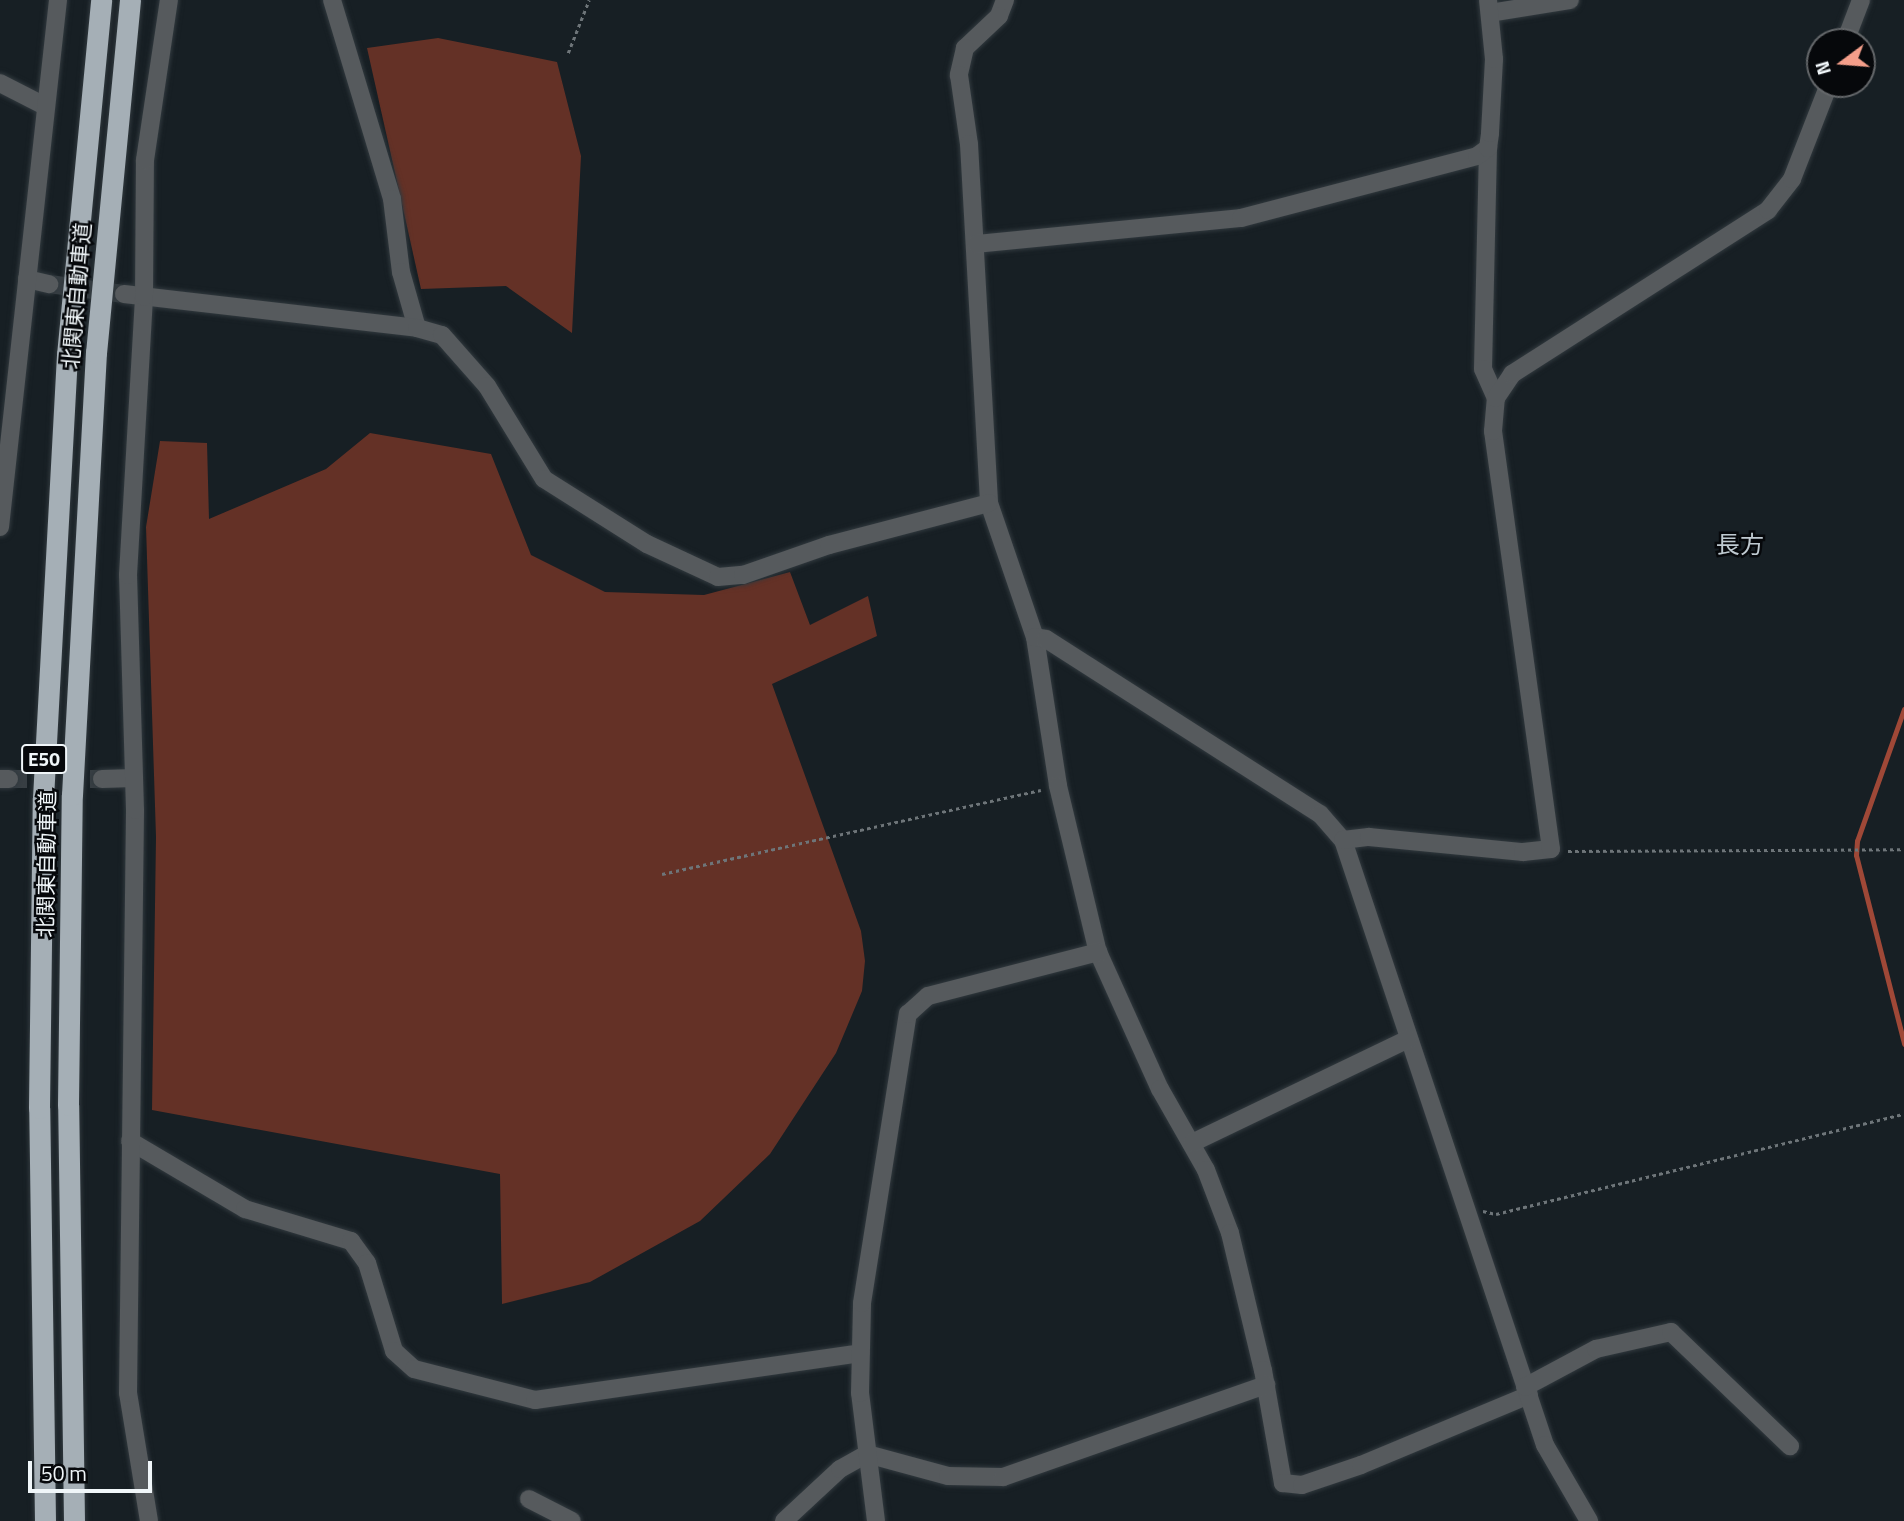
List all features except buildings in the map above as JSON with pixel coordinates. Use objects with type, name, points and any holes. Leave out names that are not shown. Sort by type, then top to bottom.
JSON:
[{"type":"highway","name":"北関東自動車道","points":[[45,1521],[39,1108],[43,798],[66,369],[101,0]]},
{"type":"highway","name":"北関東自動車道","points":[[74,1521],[68,1105],[72,795],[96,353],[130,6]]},
{"type":"street","points":[[0,527],[43,105],[58,0]]},
{"type":"street","points":[[149,1521],[128,1393],[134,778],[129,679],[130,503],[144,296],[145,160],[169,0]]},
{"type":"street","points":[[332,0],[392,200],[401,272],[417,328]]},
{"type":"street","points":[[1005,0],[999,16],[965,48],[959,75],[976,244],[989,503],[1035,637],[1058,786],[1098,952],[1160,1088],[1192,1143],[1230,1233],[1266,1385],[1283,1483],[1293,1487],[1361,1465],[1527,1391],[1596,1349],[1671,1332],[1790,1446]]},
{"type":"street","points":[[1496,398],[1483,369],[1488,148],[1494,59],[1489,6],[1570,0]]},
{"type":"street","points":[[1850,28],[1861,0]]},
{"type":"street","points":[[0,83],[43,105]]},
{"type":"street","points":[[1343,841],[1369,836],[1523,852],[1551,849],[1493,430],[1496,398],[1512,374],[1768,210],[1792,179],[1824,98]]},
{"type":"street","points":[[976,244],[1241,218],[1477,156],[1488,148]]},
{"type":"street","points":[[27,279],[49,284]]},
{"type":"street","points":[[124,294],[417,328],[442,335],[470,362],[544,479],[617,527],[704,573],[743,575],[829,545],[989,503]]},
{"type":"street","points":[[1035,637],[1046,639],[1320,814],[1343,841],[1545,1445],[1588,1521]]},
{"type":"street","points":[[102,779],[134,778]]},
{"type":"street","points":[[876,1521],[867,1454],[861,1353],[867,1259],[908,1014],[928,996],[1098,952]]},
{"type":"street","points":[[1192,1143],[1408,1039]]},
{"type":"street","points":[[130,1141],[245,1209],[351,1241],[367,1263],[394,1350],[414,1369],[536,1400],[861,1353]]},
{"type":"street","points":[[784,1521],[840,1469],[867,1454],[948,1476],[1003,1477],[1266,1385]]},
{"type":"street","points":[[529,1499],[572,1521]]},
{"type":"path","points":[[568,53],[589,0]]},
{"type":"path","points":[[662,874],[1058,786]]},
{"type":"path","points":[[1551,849],[1904,849]]},
{"type":"path","points":[[1464,1207],[1496,1214],[1902,1114]]},
{"type":"shaded area","points":[[438,38],[557,62],[581,156],[572,333],[506,286],[421,289],[367,48]]},
{"type":"shaded area","points":[[370,433],[491,454],[531,555],[605,592],[704,595],[790,572],[810,625],[868,596],[877,636],[772,684],[861,931],[865,961],[862,991],[836,1053],[770,1154],[700,1221],[590,1282],[502,1304],[500,1174],[152,1110],[156,837],[146,527],[160,441],[207,443],[209,519],[326,469]]},
{"type":"waterway","points":[[1904,709],[1857,841],[1856,855],[1904,1044]]},
{"type":"tunnel","points":[[49,284],[124,294]]},
{"type":"tunnel","points":[[9,779],[102,779]]},
{"type":"district","name":"長方","points":[[1740,545]]}]
